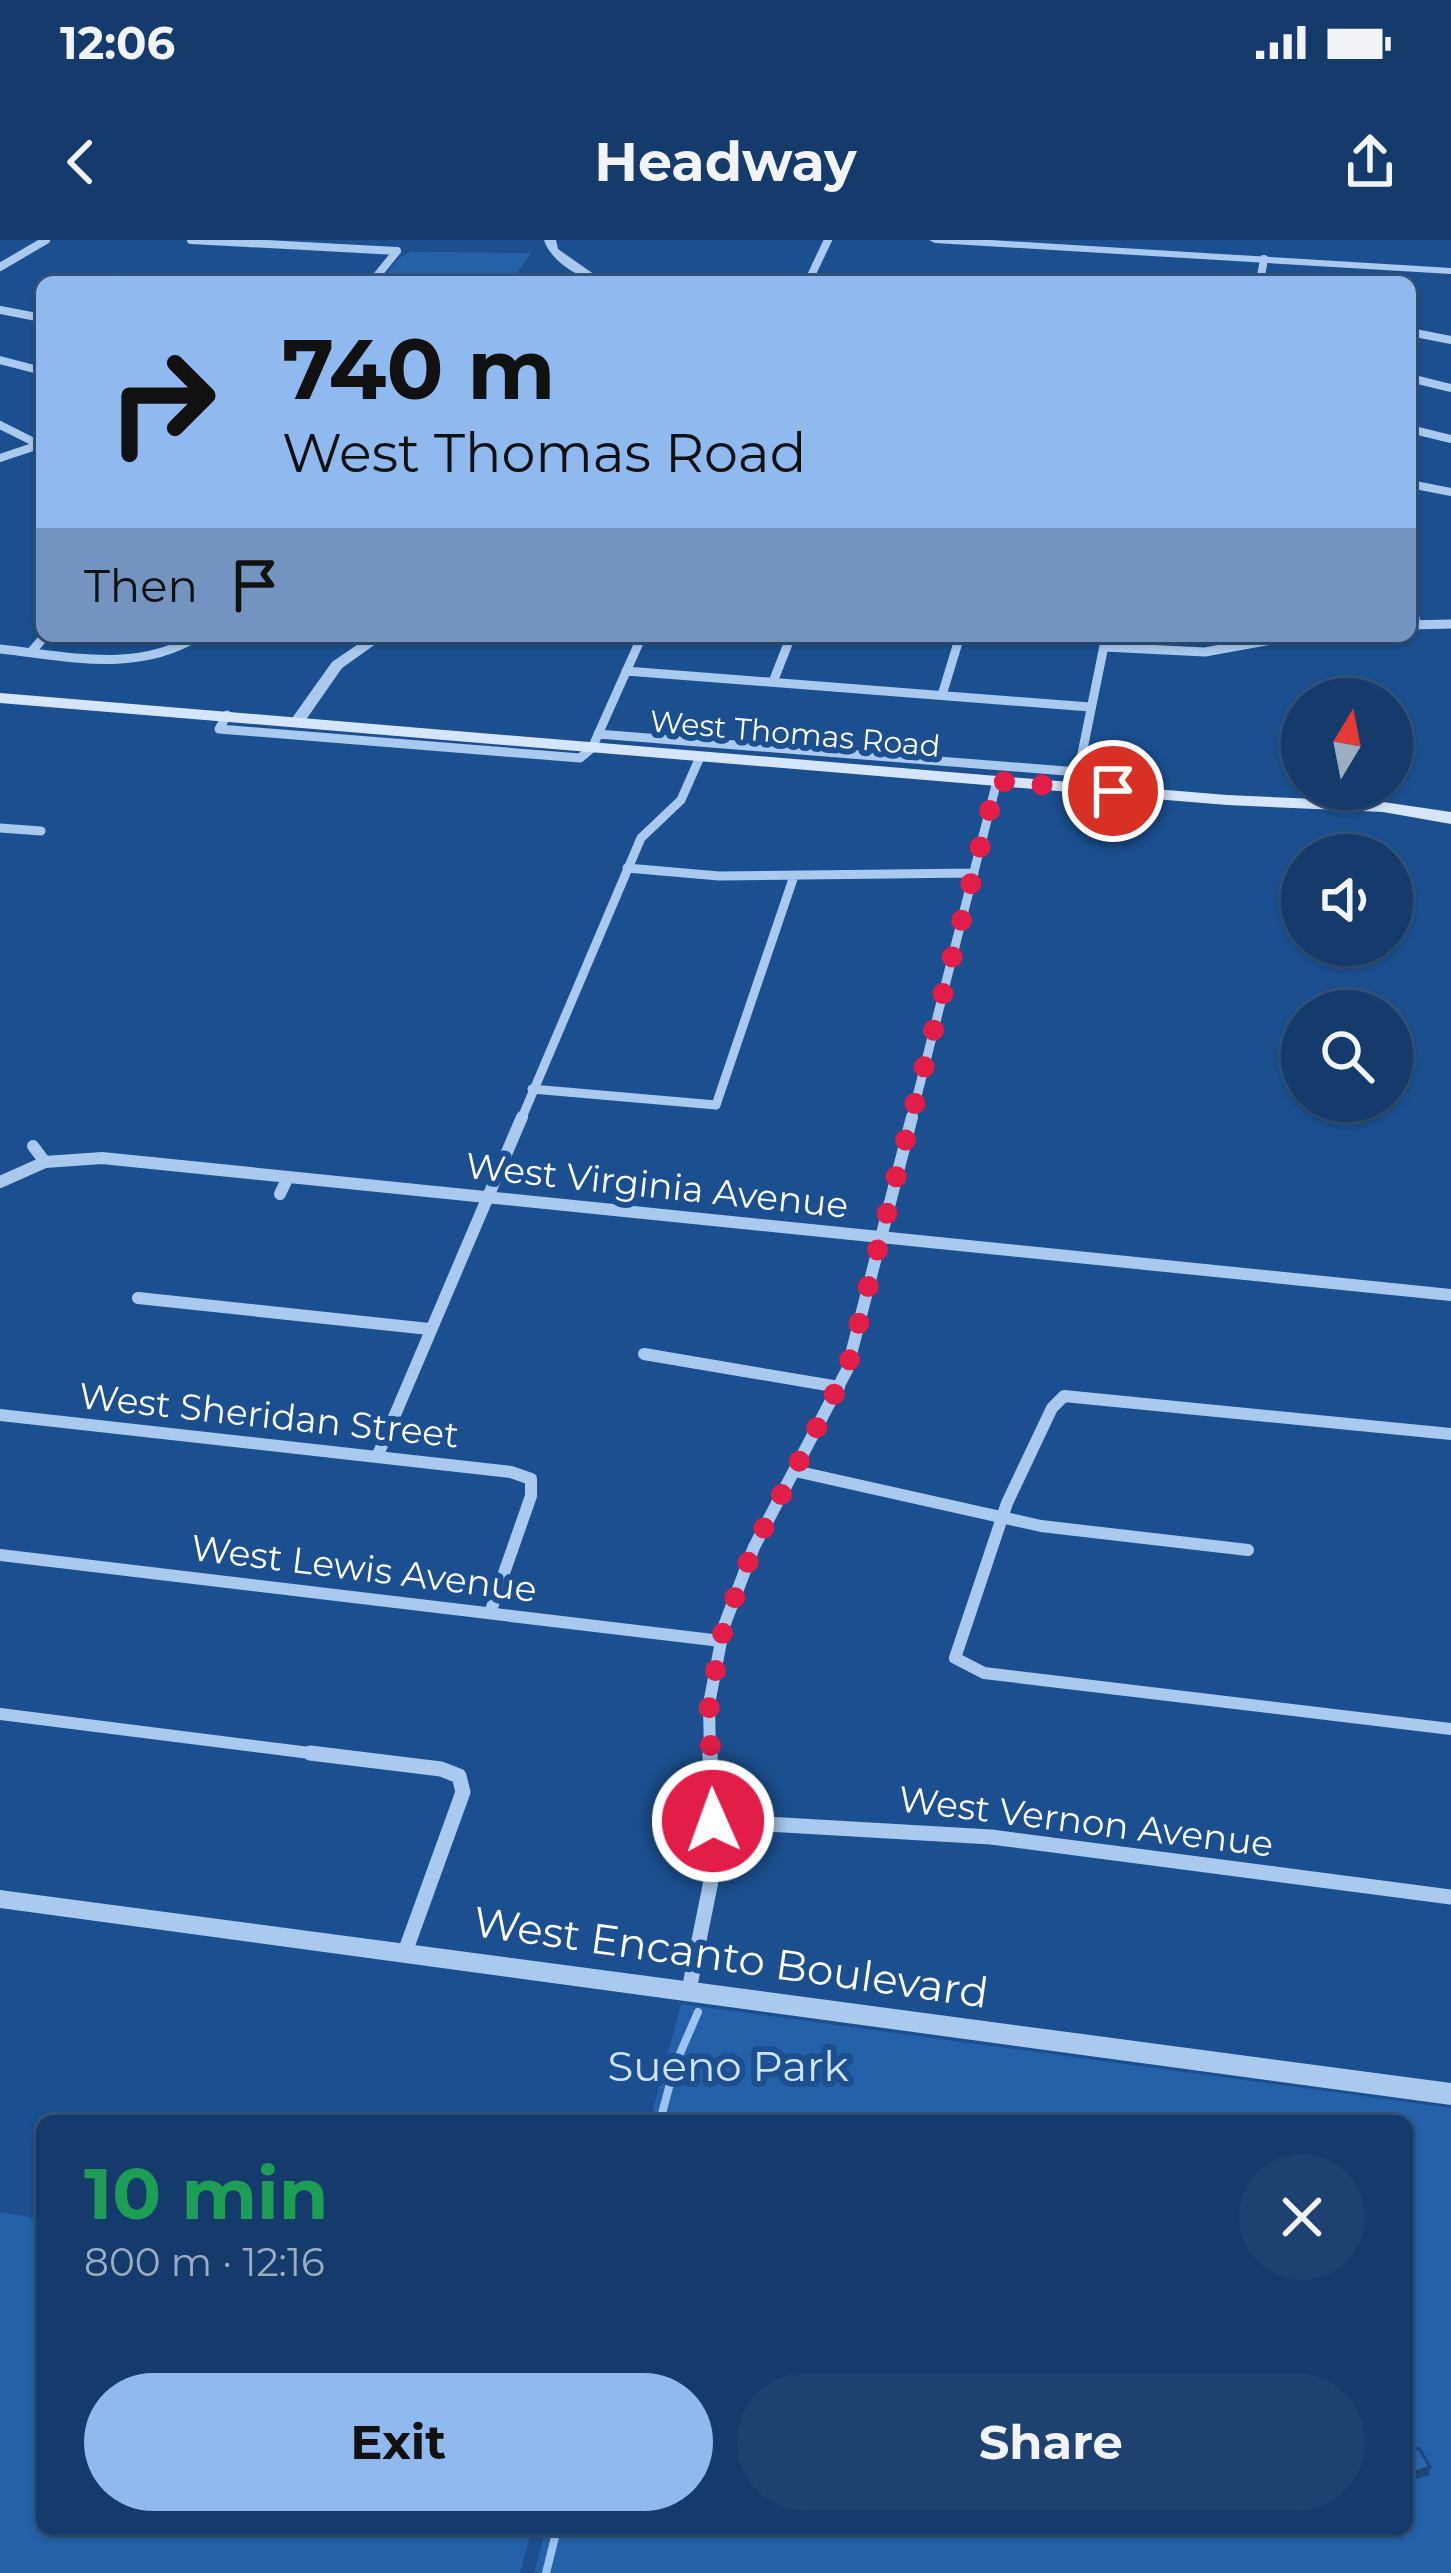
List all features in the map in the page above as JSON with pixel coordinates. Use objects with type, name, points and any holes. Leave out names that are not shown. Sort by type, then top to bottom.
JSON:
[{"type":"main road","name":"West Thomas Road","points":[[0,698],[595,741],[700,757],[997,781],[1077,780],[1298,810],[1451,818]]},
{"type":"street","points":[[0,267],[46,240]]},
{"type":"street","points":[[191,240],[397,251],[377,276]]},
{"type":"street","points":[[550,240],[553,251],[590,276]]},
{"type":"street","points":[[811,276],[828,240]]},
{"type":"street","points":[[935,240],[1127,246],[1451,271]]},
{"type":"street","points":[[1261,276],[1264,259]]},
{"type":"street","points":[[0,310],[36,314]]},
{"type":"street","points":[[1416,333],[1451,340]]},
{"type":"street","points":[[0,360],[36,369]]},
{"type":"street","points":[[1416,379],[1451,388]]},
{"type":"street","points":[[0,425],[36,442]]},
{"type":"street","points":[[1416,430],[1451,439]]},
{"type":"street","points":[[0,458],[36,446]]},
{"type":"street","points":[[1416,485],[1451,492]]},
{"type":"street","points":[[1416,625],[1451,625]]},
{"type":"street","points":[[32,652],[40,642]]},
{"type":"street","points":[[0,649],[149,657],[189,642]]},
{"type":"street","points":[[298,721],[337,665],[371,642]]},
{"type":"street","points":[[595,741],[639,642]]},
{"type":"street","points":[[773,682],[789,642]]},
{"type":"street","points":[[942,695],[958,642]]},
{"type":"street","points":[[1077,780],[1105,642]]},
{"type":"street","points":[[1114,642],[1204,652],[1250,642]]},
{"type":"street","points":[[626,670],[1090,707]]},
{"type":"street","name":"West Thomas Road","points":[[227,715],[219,729],[580,758],[595,741],[1077,780]]},
{"type":"street","points":[[377,1457],[627,868],[650,826],[681,800],[700,757]]},
{"type":"street","points":[[689,1990],[709,1904],[713,1821],[709,1704],[721,1641],[754,1547],[839,1388],[853,1349],[997,781]]},
{"type":"street","points":[[0,828],[40,831]]},
{"type":"street","points":[[627,868],[719,876],[916,870],[974,873]]},
{"type":"street","points":[[532,1089],[716,1105],[794,876]]},
{"type":"street","points":[[0,1182],[45,1162],[33,1146]]},
{"type":"street","name":"West Virginia Avenue","points":[[45,1162],[85,1157],[1451,1295]]},
{"type":"street","points":[[280,1194],[289,1177]]},
{"type":"street","points":[[1089,1277],[1091,1259]]},
{"type":"street","points":[[1328,1283],[1328,1300]]},
{"type":"street","points":[[138,1298],[429,1329]]},
{"type":"street","points":[[644,1354],[839,1388]]},
{"type":"street","points":[[1451,1434],[1064,1396],[1052,1408],[1001,1518],[955,1658],[984,1672],[1451,1729]]},
{"type":"street","name":"West Sheridan Street","points":[[0,1415],[511,1472],[531,1479],[532,1496],[490,1613]]},
{"type":"street","points":[[795,1471],[1001,1518],[1247,1550]]},
{"type":"street","name":"West Lewis Avenue","points":[[0,1555],[721,1641]]},
{"type":"street","points":[[0,1714],[441,1769],[459,1776],[463,1792],[405,1952]]},
{"type":"street","name":"West Vernon Avenue","points":[[713,1821],[834,1822],[940,1831],[1451,1898]]},
{"type":"street","name":"West Encanto Boulevard","points":[[0,1899],[1451,2094]]},
{"type":"green space","points":[[410,252],[531,253],[515,276],[385,276]]},
{"type":"green space","name":"Sueno Park","points":[[681,2004],[1451,2108],[1451,2573],[534,2573],[544,2535],[1413,2535],[1413,2115],[652,2115]]},
{"type":"green space","points":[[0,2212],[36,2218],[36,2535],[530,2535],[520,2573],[0,2573]]},
{"type":"building","points":[[1419,2448],[1430,2467],[1413,2473],[1413,2450]]},
{"type":"waterway","points":[[662,2115],[675,2065],[698,2012]]},
{"type":"waterway","points":[[546,2573],[556,2535]]},
{"type":"route","points":[[713,1821],[708,1718],[724,1626],[754,1547],[847,1370],[997,781],[1113,791]]}]
